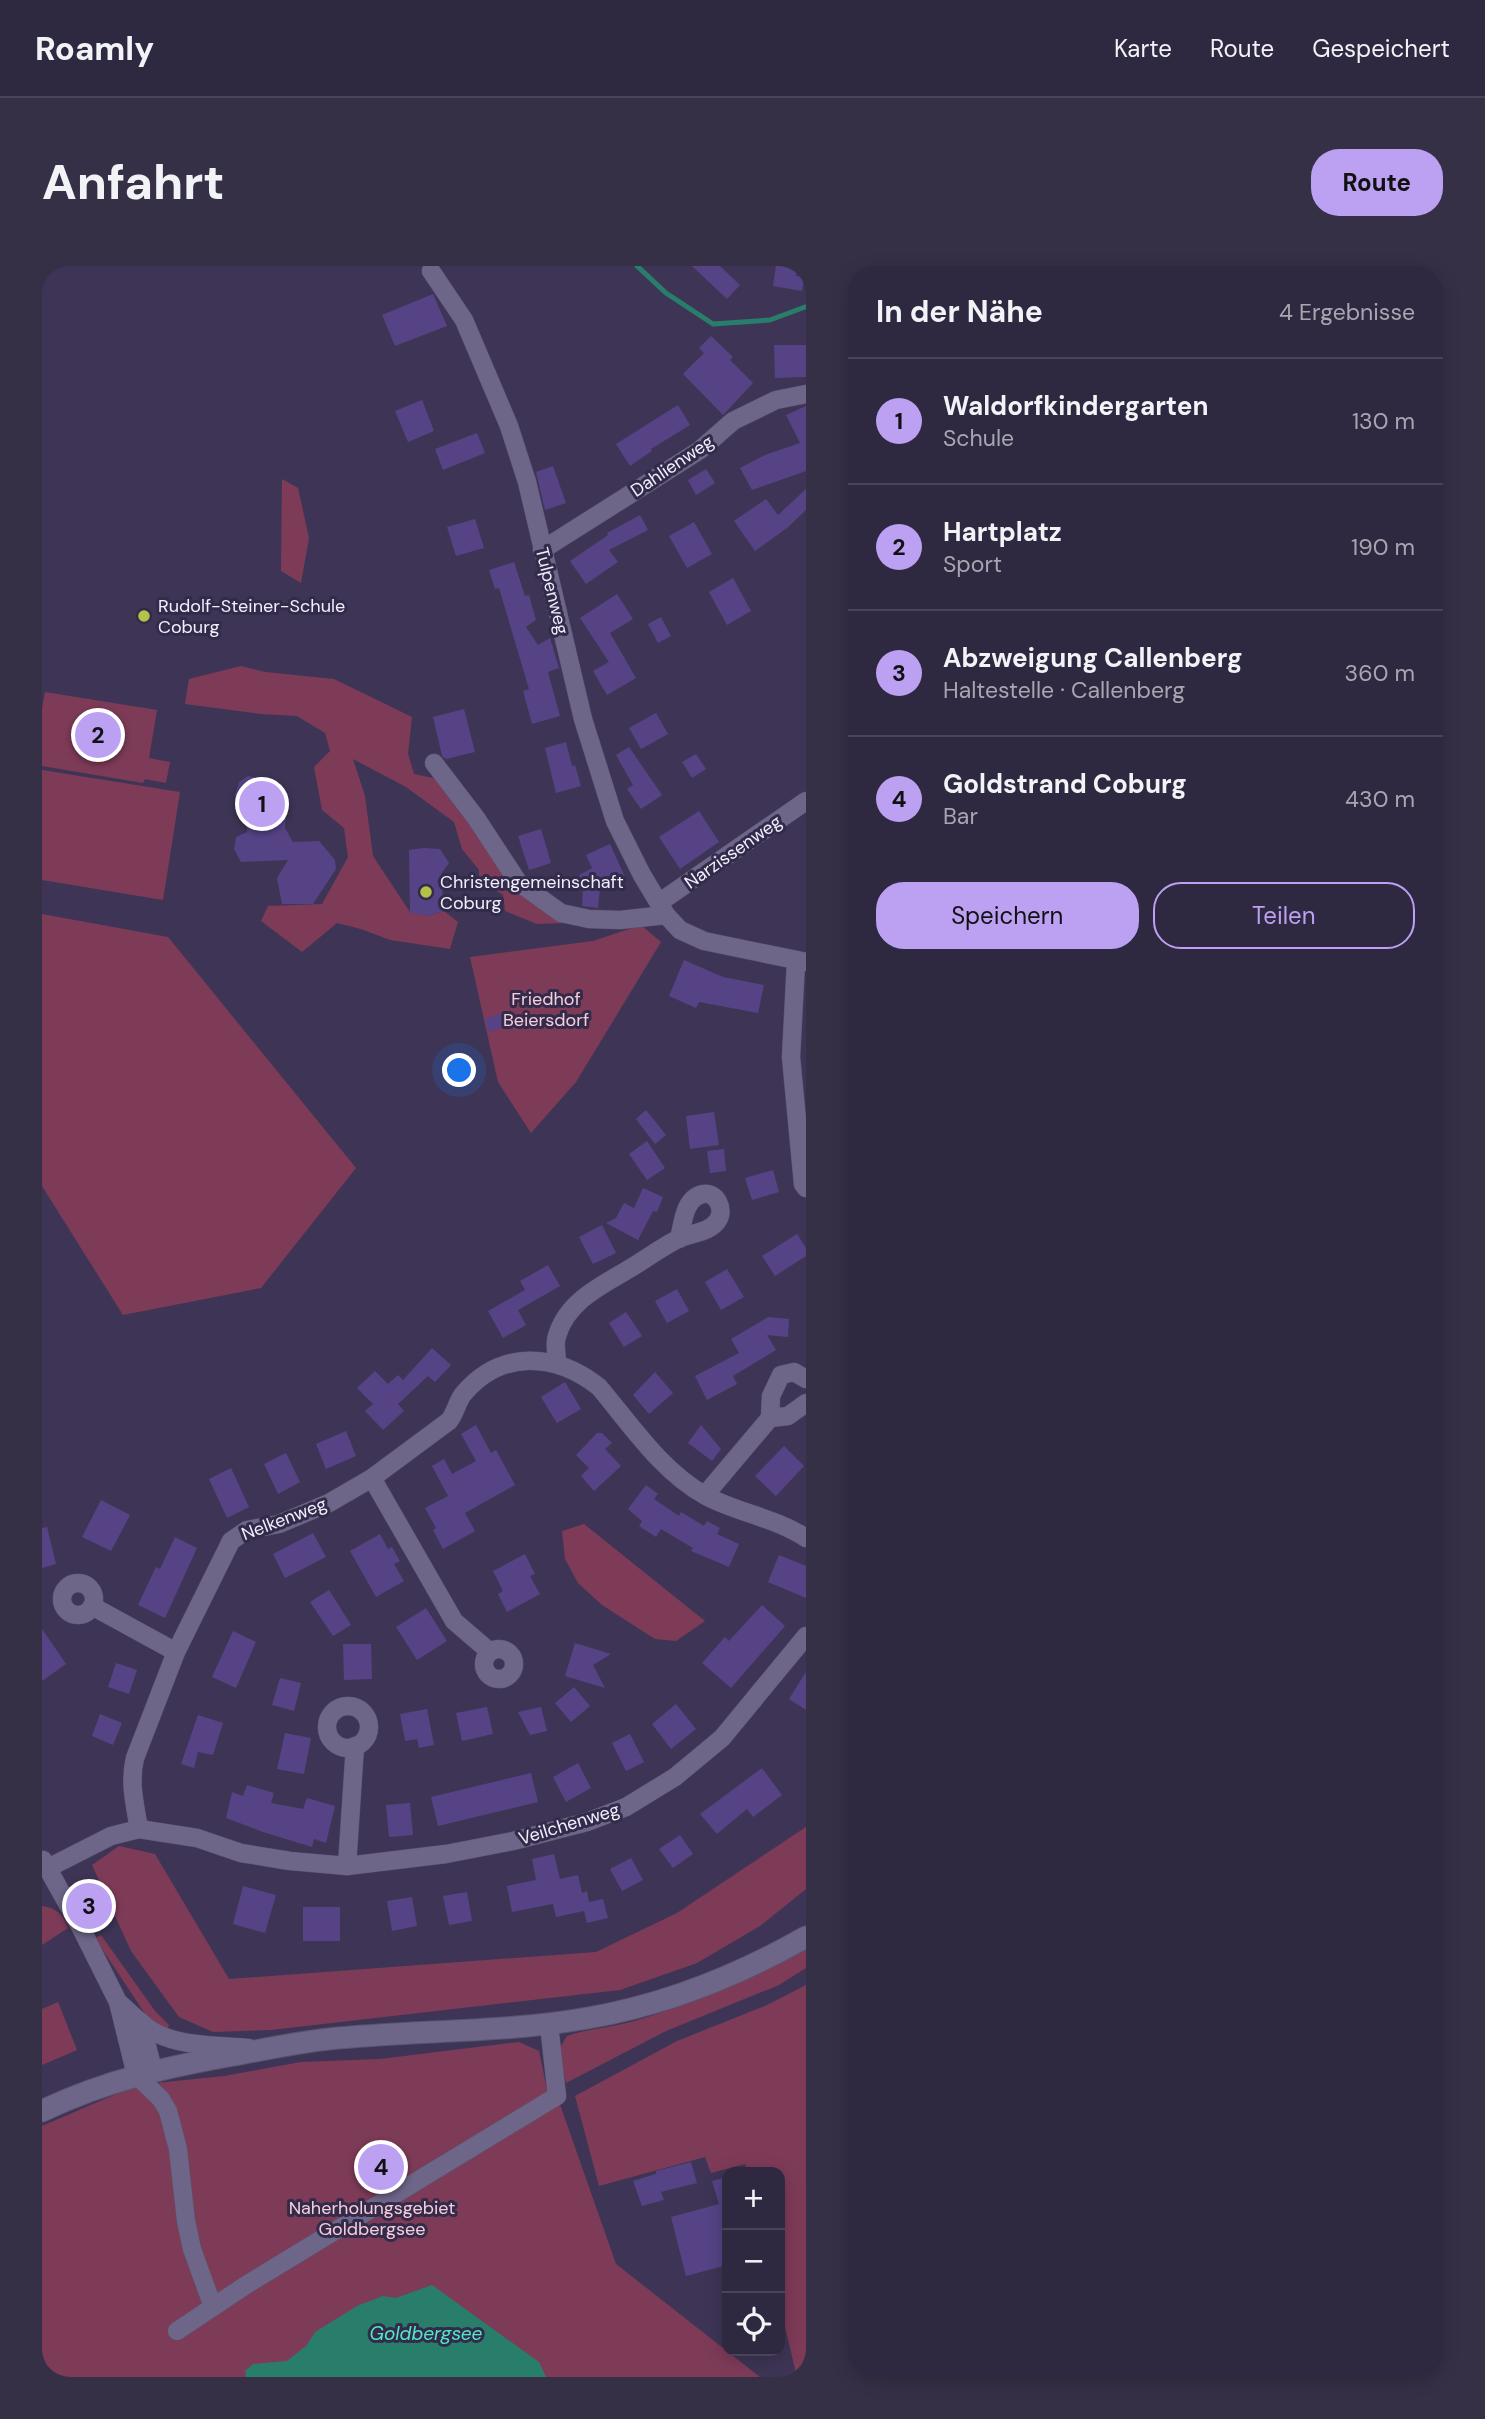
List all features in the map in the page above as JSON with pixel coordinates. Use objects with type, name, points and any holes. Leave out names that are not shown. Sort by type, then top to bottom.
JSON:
[{"type":"street","name":"Tulpenweg","points":[[430,271],[464,320],[509,426],[527,482],[583,719],[615,821],[642,875],[680,930],[704,941],[801,962]]},
{"type":"street","name":"Dahlienweg","points":[[542,550],[700,450],[733,421],[776,400],[806,394]]},
{"type":"street","points":[[434,763],[477,818],[518,882],[561,913],[589,919],[620,920],[663,908]]},
{"type":"street","name":"Narzissenweg","points":[[663,908],[806,802]]},
{"type":"street","points":[[801,962],[792,1058],[803,1184],[806,1188]]},
{"type":"street","points":[[557,1363],[556,1338],[566,1317],[582,1298],[679,1239]]},
{"type":"street","name":"Nelkenweg","points":[[139,1829],[132,1771],[176,1652],[231,1541],[247,1530],[279,1524],[329,1503],[372,1478],[449,1421],[461,1396],[484,1375],[499,1367],[520,1361],[557,1363],[589,1379],[599,1387],[660,1460],[705,1496],[784,1526],[806,1538]]},
{"type":"street","points":[[705,1496],[770,1418],[771,1396],[781,1375],[794,1372],[806,1379]]},
{"type":"street","points":[[770,1418],[788,1416],[806,1404]]},
{"type":"street","points":[[372,1478],[454,1621],[490,1651]]},
{"type":"street","points":[[92,1606],[176,1652]]},
{"type":"street","name":"Veilchenweg","points":[[45,1863],[111,1836],[139,1829],[197,1838],[241,1853],[313,1864],[347,1866],[513,1841],[587,1822],[626,1807],[675,1777],[722,1738],[806,1636]]},
{"type":"street","points":[[347,1866],[355,1746]]},
{"type":"street","points":[[45,1863],[52,1892],[118,2002],[152,2071]]},
{"type":"street","points":[[42,2110],[85,2091],[152,2071],[266,2049],[329,2039],[549,2025],[633,2009],[735,1973],[806,1937]]},
{"type":"street","points":[[118,2002],[155,2032],[185,2042],[266,2049]]},
{"type":"street","points":[[141,2022],[152,2071],[168,2111],[178,2149],[191,2249],[212,2307]]},
{"type":"street","points":[[177,2331],[557,2096],[549,2025]]},
{"type":"green space","points":[[282,479],[298,488],[309,538],[301,583],[281,571]]},
{"type":"green space","points":[[241,666],[265,672],[334,679],[412,717],[408,754],[414,774],[438,779],[506,876],[569,923],[537,924],[505,911],[503,895],[491,887],[479,890],[479,870],[462,849],[454,822],[406,787],[353,759],[365,796],[373,856],[410,912],[428,916],[444,911],[458,922],[450,949],[390,940],[337,923],[302,952],[261,921],[268,906],[322,904],[348,857],[344,828],[322,810],[314,767],[330,751],[325,733],[297,716],[185,704],[189,679]]},
{"type":"green space","points":[[45,692],[157,710],[149,758],[170,762],[166,783],[145,779],[143,783],[42,766],[42,709]]},
{"type":"green space","points":[[42,770],[180,792],[163,900],[42,880]]},
{"type":"green space","points":[[42,914],[168,937],[356,1168],[261,1288],[123,1315],[42,1186]]},
{"type":"green space","name":"Friedhof Beiersdorf","points":[[641,925],[661,942],[576,1082],[531,1133],[498,1082],[470,957],[593,941]]},
{"type":"green space","points":[[584,1524],[705,1621],[676,1641],[655,1639],[602,1605],[578,1583],[565,1559],[562,1531]]},
{"type":"green space","points":[[806,1827],[806,1889],[760,1926],[697,1963],[620,1990],[271,2030],[213,2032],[179,2017],[131,1951],[92,1865],[119,1846],[155,1854],[229,1979],[596,1952],[677,1913]]},
{"type":"green space","points":[[42,1906],[58,1912],[68,1928],[42,1945]]},
{"type":"green space","points":[[101,1935],[155,2011],[169,2025],[167,2030],[149,2020],[95,1938]]},
{"type":"green space","points":[[806,1949],[806,1968],[779,1985],[666,2031],[566,2083],[558,2051],[567,2036],[632,2022],[662,2012],[704,1996]]},
{"type":"green space","points":[[806,1985],[806,2377],[797,2377],[785,2327],[785,2167],[746,2167],[745,2164],[722,2167],[722,2170],[711,2173],[705,2157],[599,2186],[575,2096],[677,2041],[767,2005]]},
{"type":"green space","points":[[58,2002],[77,2050],[42,2065],[42,2009]]},
{"type":"green space","name":"Naherholungsgebiet Goldbergsee","points":[[519,2042],[539,2051],[548,2094],[557,2096],[616,2264],[722,2347],[722,2356],[733,2356],[760,2377],[42,2377],[42,2126],[137,2085],[224,2076],[301,2062],[380,2059]]},
{"type":"water","name":"Goldbergsee","points":[[432,2285],[539,2362],[546,2377],[246,2377],[245,2371],[253,2364],[287,2361],[307,2345],[315,2332],[357,2306],[383,2296],[396,2298]]},
{"type":"building","points":[[692,266],[720,266],[740,285],[727,299]]},
{"type":"building","points":[[776,266],[797,266],[796,276],[804,277],[802,291],[773,286]]},
{"type":"building","points":[[433,294],[447,326],[395,346],[382,315]]},
{"type":"building","points":[[711,336],[733,357],[730,360],[753,383],[723,415],[683,374],[704,353],[699,348]]},
{"type":"building","points":[[774,345],[806,345],[806,377],[775,378]]},
{"type":"building","points":[[422,400],[434,431],[408,442],[395,411]]},
{"type":"building","points":[[678,405],[690,425],[651,449],[652,451],[630,466],[616,444]]},
{"type":"building","points":[[806,406],[806,471],[752,490],[740,468],[765,455],[800,443],[786,415]]},
{"type":"building","points":[[477,433],[485,453],[443,470],[435,449]]},
{"type":"building","points":[[553,466],[566,503],[545,510],[536,472]]},
{"type":"building","points":[[706,469],[715,483],[696,495],[688,480]]},
{"type":"building","points":[[806,489],[806,510],[787,528],[755,551],[734,521],[766,499],[778,515]]},
{"type":"building","points":[[640,515],[648,530],[609,550],[618,562],[586,584],[570,561],[608,535],[607,533]]},
{"type":"building","points":[[475,519],[484,548],[456,556],[447,527]]},
{"type":"building","points":[[694,522],[712,554],[687,568],[669,536]]},
{"type":"building","points":[[514,562],[525,596],[529,595],[536,620],[526,627],[538,645],[550,638],[559,668],[548,672],[560,716],[532,724],[523,691],[529,689],[499,588],[495,589],[489,570]]},
{"type":"building","points":[[733,578],[751,611],[727,625],[709,592]]},
{"type":"building","points":[[617,594],[633,619],[610,633],[636,678],[607,695],[593,671],[609,662],[580,618]]},
{"type":"building","points":[[661,617],[671,636],[658,643],[648,624]]},
{"type":"building","points":[[464,709],[475,752],[446,759],[442,756],[433,717]]},
{"type":"building","points":[[656,713],[668,734],[641,749],[629,728]]},
{"type":"building","points":[[566,742],[581,786],[556,793],[545,748]]},
{"type":"building","points":[[629,747],[662,795],[641,809],[627,789],[633,785],[616,755]]},
{"type":"building","points":[[696,754],[706,769],[692,778],[682,762]]},
{"type":"building","points":[[248,776],[262,779],[268,793],[280,788],[285,791],[288,798],[285,828],[293,842],[319,841],[335,860],[336,869],[313,904],[282,904],[277,878],[288,860],[241,862],[234,849],[236,837],[247,832],[247,816],[243,808],[236,806],[235,795],[239,782]]},
{"type":"building","points":[[699,811],[719,842],[680,869],[659,837]]},
{"type":"building","points":[[541,829],[551,863],[529,870],[518,836]]},
{"type":"building","points":[[610,844],[625,877],[600,888],[598,908],[582,906],[583,885],[579,875],[592,868],[586,855]]},
{"type":"building","name":"Christengemeinschaft Coburg","points":[[440,849],[449,863],[441,874],[444,911],[428,916],[410,913],[409,850]]},
{"type":"building","points":[[684,960],[723,977],[764,985],[758,1013],[699,1002],[696,1008],[669,996]]},
{"type":"building","points":[[503,1013],[507,1026],[489,1032],[485,1019]]},
{"type":"building","points":[[646,1110],[666,1135],[655,1144],[636,1119]]},
{"type":"building","points":[[714,1112],[719,1145],[690,1149],[686,1116]]},
{"type":"building","points":[[647,1141],[665,1168],[647,1180],[629,1154]]},
{"type":"building","points":[[724,1149],[726,1171],[710,1173],[707,1151]]},
{"type":"building","points":[[773,1170],[779,1192],[752,1200],[745,1178]]},
{"type":"building","points":[[643,1188],[663,1197],[657,1212],[653,1211],[638,1240],[606,1223],[616,1218],[624,1203],[634,1208]]},
{"type":"building","points":[[602,1225],[616,1253],[593,1264],[579,1237]]},
{"type":"building","points":[[797,1234],[806,1248],[806,1256],[775,1276],[762,1256]]},
{"type":"building","points":[[548,1265],[560,1286],[518,1310],[526,1325],[503,1338],[488,1311],[525,1290],[520,1281]]},
{"type":"building","points":[[727,1269],[744,1297],[721,1310],[705,1282]]},
{"type":"building","points":[[677,1289],[689,1311],[667,1323],[655,1301]]},
{"type":"building","points":[[626,1312],[642,1336],[624,1347],[609,1323]]},
{"type":"building","points":[[768,1317],[789,1319],[788,1337],[767,1335],[776,1350],[733,1376],[737,1384],[707,1400],[695,1376],[739,1353],[731,1339]]},
{"type":"building","points":[[432,1348],[451,1365],[435,1382],[428,1376],[398,1404],[404,1411],[383,1430],[365,1411],[373,1404],[357,1388],[375,1371],[388,1384],[398,1375],[403,1380]]},
{"type":"building","points":[[655,1372],[673,1393],[649,1414],[633,1395]]},
{"type":"building","points":[[565,1382],[581,1409],[557,1423],[541,1397]]},
{"type":"building","points":[[476,1425],[491,1453],[496,1450],[515,1485],[465,1513],[475,1531],[443,1549],[425,1508],[448,1496],[432,1466],[444,1459],[452,1474],[476,1461],[461,1434]]},
{"type":"building","points":[[701,1425],[721,1449],[712,1461],[688,1443]]},
{"type":"building","points":[[346,1431],[356,1456],[326,1469],[316,1444]]},
{"type":"building","points":[[597,1433],[602,1433],[612,1443],[605,1449],[621,1466],[594,1491],[581,1476],[589,1468],[576,1455]]},
{"type":"building","points":[[784,1446],[804,1466],[776,1496],[755,1476]]},
{"type":"building","points":[[286,1453],[300,1482],[278,1494],[264,1464]]},
{"type":"building","points":[[231,1468],[249,1507],[227,1518],[209,1479]]},
{"type":"building","points":[[646,1485],[658,1494],[654,1499],[679,1516],[681,1512],[704,1526],[707,1521],[720,1528],[717,1534],[739,1544],[729,1567],[691,1551],[693,1548],[661,1529],[656,1537],[639,1526],[642,1521],[628,1509]]},
{"type":"building","points":[[101,1500],[130,1515],[111,1551],[82,1537]]},
{"type":"building","points":[[47,1527],[56,1564],[42,1568],[42,1528]]},
{"type":"building","points":[[313,1533],[326,1557],[285,1578],[273,1554]]},
{"type":"building","points":[[380,1534],[388,1549],[392,1547],[400,1561],[394,1564],[404,1581],[376,1597],[350,1551]]},
{"type":"building","points":[[175,1537],[197,1548],[165,1618],[138,1605],[156,1567],[160,1569]]},
{"type":"building","points":[[525,1554],[535,1574],[530,1576],[540,1594],[507,1612],[498,1594],[503,1591],[493,1571]]},
{"type":"building","points":[[779,1555],[806,1566],[806,1598],[768,1582]]},
{"type":"building","points":[[329,1590],[351,1625],[333,1636],[310,1602]]},
{"type":"building","points":[[762,1605],[785,1626],[731,1688],[702,1663],[725,1637],[729,1641]]},
{"type":"building","points":[[426,1608],[447,1641],[417,1660],[396,1627]]},
{"type":"building","points":[[42,1629],[66,1664],[42,1681]]},
{"type":"building","points":[[233,1631],[256,1642],[236,1688],[212,1677]]},
{"type":"building","points":[[575,1643],[611,1654],[593,1665],[605,1688],[565,1676]]},
{"type":"building","points":[[343,1644],[371,1644],[372,1679],[344,1680]]},
{"type":"building","points":[[116,1663],[137,1670],[129,1694],[108,1687]]},
{"type":"building","points":[[806,1672],[806,1710],[789,1699]]},
{"type":"building","points":[[280,1678],[301,1683],[294,1711],[272,1705]]},
{"type":"building","points":[[574,1687],[590,1706],[571,1722],[555,1703]]},
{"type":"building","points":[[676,1704],[696,1729],[671,1749],[652,1724]]},
{"type":"building","points":[[487,1707],[493,1734],[462,1741],[456,1713]]},
{"type":"building","points":[[541,1707],[547,1731],[530,1735],[518,1712]]},
{"type":"building","points":[[427,1709],[434,1745],[419,1748],[417,1739],[405,1741],[400,1714]]},
{"type":"building","points":[[100,1714],[122,1723],[113,1745],[92,1736]]},
{"type":"building","points":[[198,1715],[223,1723],[213,1755],[198,1752],[194,1768],[181,1764]]},
{"type":"building","points":[[285,1733],[311,1738],[304,1774],[277,1769]]},
{"type":"building","points":[[630,1734],[644,1762],[626,1771],[612,1743]]},
{"type":"building","points":[[578,1763],[591,1788],[566,1802],[553,1777]]},
{"type":"building","points":[[762,1768],[782,1795],[753,1817],[747,1809],[717,1834],[700,1814]]},
{"type":"building","points":[[531,1773],[538,1802],[438,1826],[431,1797]]},
{"type":"building","points":[[247,1785],[274,1793],[271,1803],[303,1809],[307,1798],[335,1806],[326,1843],[314,1839],[312,1847],[226,1818],[232,1792],[243,1796]]},
{"type":"building","points":[[410,1803],[413,1835],[389,1837],[386,1805]]},
{"type":"building","points":[[680,1835],[693,1854],[673,1868],[659,1849]]},
{"type":"building","points":[[554,1854],[560,1879],[578,1875],[582,1893],[587,1891],[589,1902],[603,1899],[608,1918],[587,1923],[584,1911],[556,1917],[553,1904],[512,1912],[507,1886],[536,1880],[532,1859]]},
{"type":"building","points":[[631,1858],[643,1880],[622,1891],[610,1869]]},
{"type":"building","points":[[243,1886],[276,1895],[265,1933],[233,1924]]},
{"type":"building","points":[[467,1892],[472,1921],[449,1925],[443,1896]]},
{"type":"building","points":[[412,1897],[417,1926],[392,1931],[387,1901]]},
{"type":"building","points":[[303,1907],[340,1907],[340,1941],[303,1941]]},
{"type":"building","points":[[691,2162],[697,2183],[661,2192],[664,2200],[642,2206],[633,2181],[656,2174],[656,2171]]},
{"type":"building","points":[[722,2178],[722,2266],[686,2276],[671,2217],[719,2204],[712,2181]]},
{"type":"waterway","points":[[637,266],[666,293],[713,324],[770,320],[805,307]]},
{"type":"place","name":"Rudolf-Steiner-Schule Coburg","points":[[144,616]]},
{"type":"place","name":"Hartplatz","points":[[98,735]]},
{"type":"place","name":"Waldorfkindergarten","points":[[262,804]]},
{"type":"place","name":"Christengemeinschaft Coburg","points":[[426,892]]},
{"type":"place","name":"Abzweigung Callenberg","points":[[89,1906]]},
{"type":"place","name":"Goldstrand Coburg","points":[[381,2167]]}]
